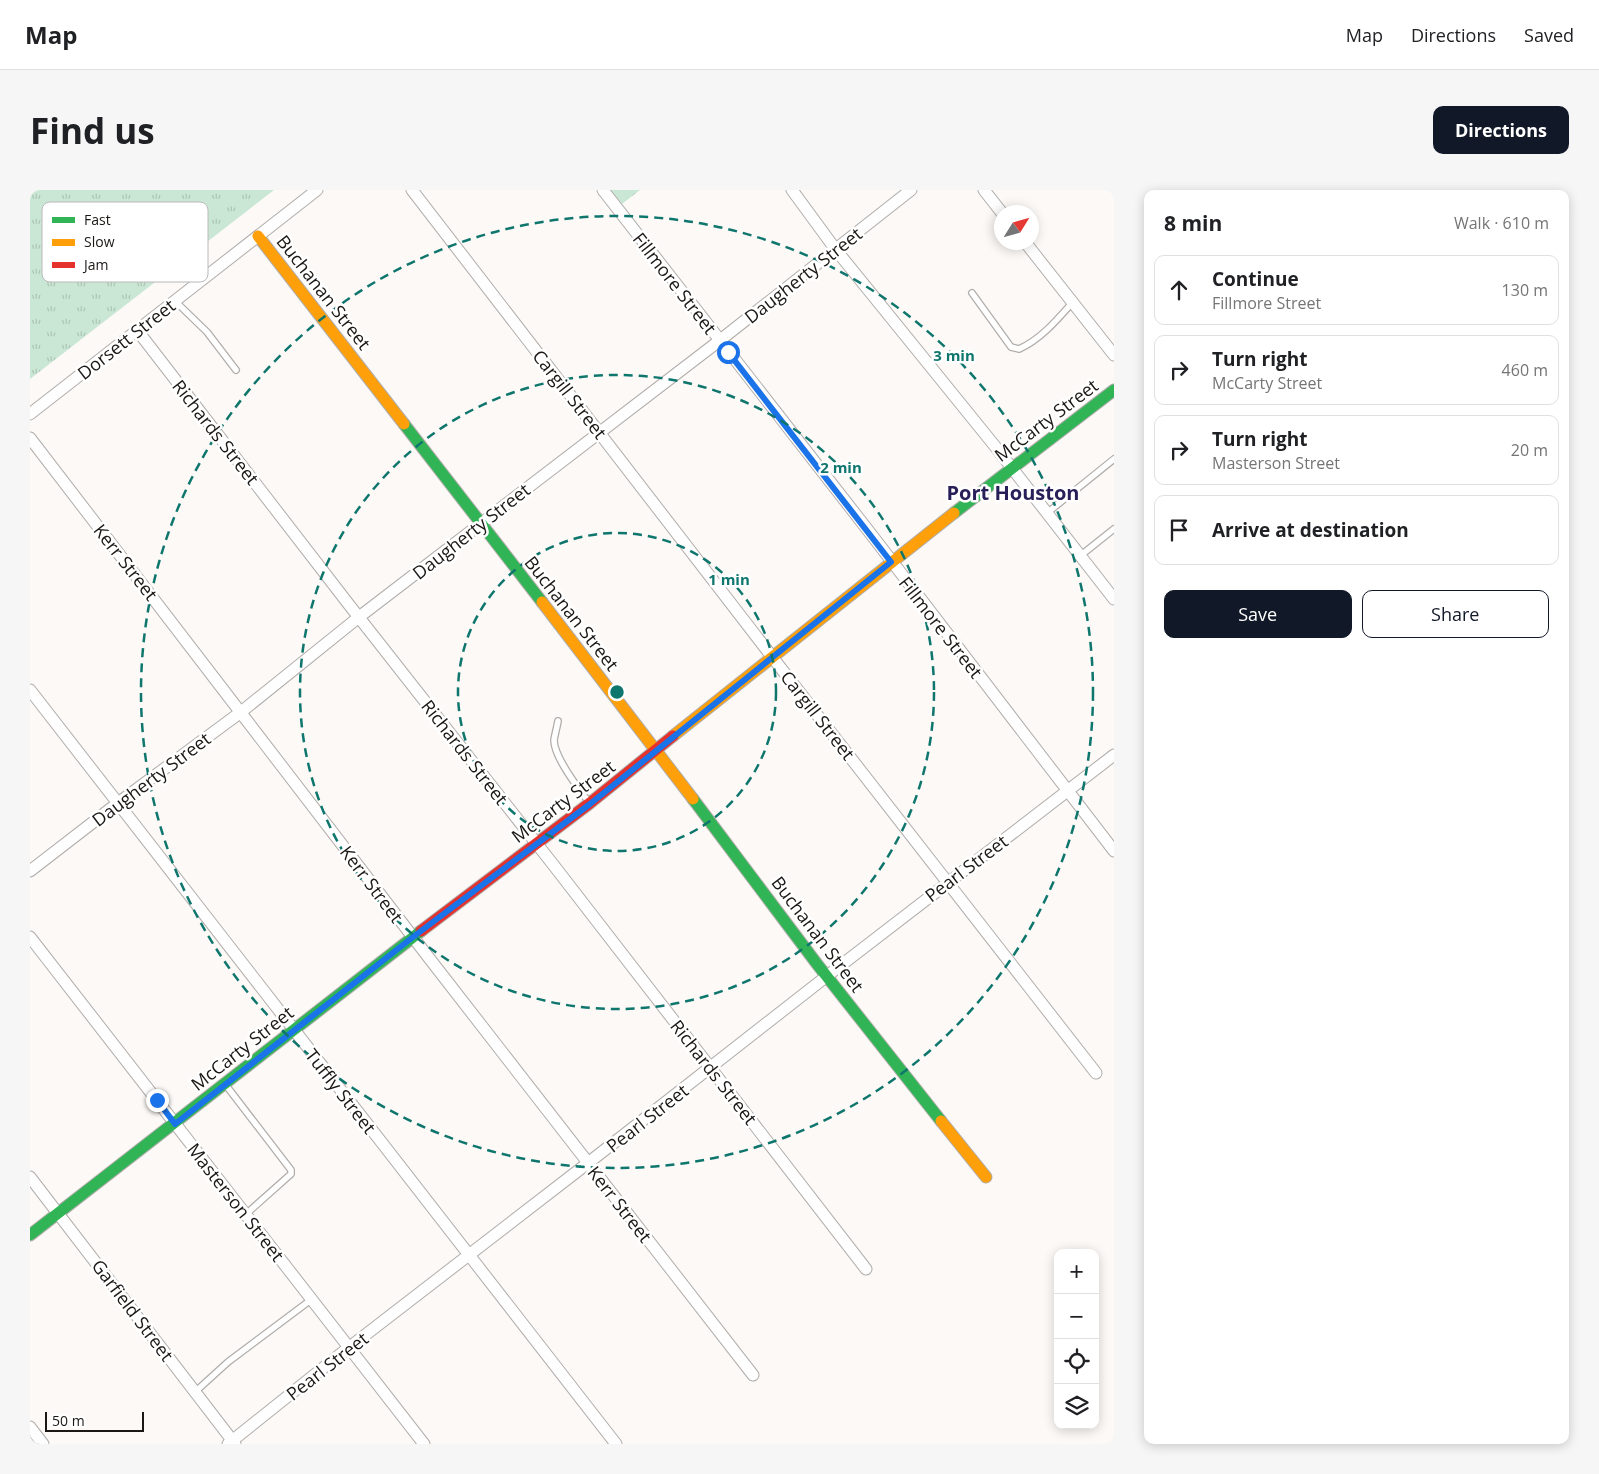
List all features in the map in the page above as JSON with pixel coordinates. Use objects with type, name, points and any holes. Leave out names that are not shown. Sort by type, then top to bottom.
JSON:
[{"type":"main road","name":"Buchanan Street","points":[[258,236],[656,751],[827,976],[986,1177]]},
{"type":"main road","name":"McCarty Street","points":[[30,1235],[413,937],[590,804],[891,562],[1114,390]]},
{"type":"street","name":"Dorsett Street","points":[[208,275],[317,190]]},
{"type":"street","name":"Cargill Street","points":[[412,190],[1096,1072]]},
{"type":"street","name":"Fillmore Street","points":[[603,190],[1114,851]]},
{"type":"street","points":[[792,190],[836,250],[1114,599]]},
{"type":"street","name":"Daugherty Street","points":[[30,872],[118,803],[241,712],[359,617],[719,341],[911,190]]},
{"type":"street","points":[[984,190],[996,205]]},
{"type":"street","points":[[1031,250],[1114,355]]},
{"type":"street","name":"Dorsett Street","points":[[30,414],[198,282]]},
{"type":"street","name":"Richards Street","points":[[137,330],[866,1269]]},
{"type":"street","name":"Kerr Street","points":[[30,438],[413,937],[753,1375]]},
{"type":"street","name":"Tuffly Street","points":[[30,690],[616,1444]]},
{"type":"street","name":"Pearl Street","points":[[232,1443],[468,1254],[1114,755]]},
{"type":"street","name":"Masterson Street","points":[[30,937],[424,1444]]},
{"type":"street","name":"Garfield Street","points":[[30,1177],[232,1443]]},
{"type":"street","points":[[30,1427],[43,1444]]},
{"type":"lane","points":[[972,293],[1012,347],[1019,349],[1027,346],[1043,333],[1072,303]]},
{"type":"lane","points":[[175,300],[207,332],[236,370]]},
{"type":"lane","points":[[1047,513],[1114,459]]},
{"type":"lane","points":[[1080,556],[1114,529]]},
{"type":"lane","points":[[558,721],[554,742],[558,753],[571,779],[590,804]]},
{"type":"lane","points":[[225,1084],[291,1170],[291,1174],[245,1215]]},
{"type":"lane","points":[[195,1392],[228,1362],[312,1299]]},
{"type":"green space","points":[[30,190],[274,190],[208,241],[208,202],[42,202],[42,282],[155,282],[30,379]]},
{"type":"green space","points":[[611,190],[640,190],[622,204]]},
{"type":"traffic: fast","points":[[954,513],[1114,390]]},
{"type":"traffic: fast","points":[[404,424],[542,602]]},
{"type":"traffic: fast","points":[[693,799],[817,964],[941,1121]]},
{"type":"traffic: fast","points":[[30,1235],[421,931]]},
{"type":"traffic: slow","points":[[258,236],[404,424]]},
{"type":"traffic: slow","points":[[673,736],[954,513]]},
{"type":"traffic: slow","points":[[542,602],[693,799]]},
{"type":"traffic: slow","points":[[941,1121],[986,1177]]},
{"type":"traffic: jam","points":[[421,931],[590,803],[673,736]]},
{"type":"district","name":"Port Houston","points":[[1013,492]]},
{"type":"route","points":[[157,1100],[175,1124],[413,937],[590,804],[891,562],[728,352]]}]
